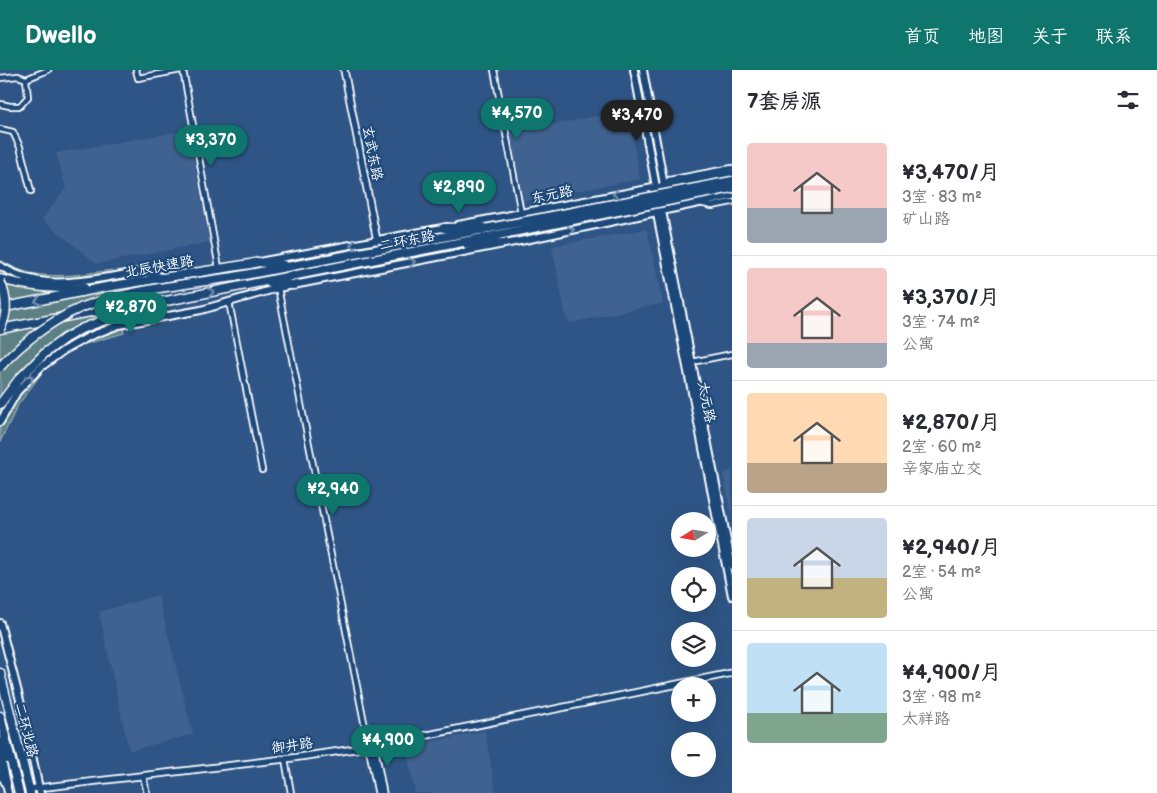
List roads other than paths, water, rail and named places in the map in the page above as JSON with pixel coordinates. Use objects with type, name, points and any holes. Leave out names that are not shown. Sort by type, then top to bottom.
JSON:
[{"type":"highway","name":"二环东路","points":[[146,305],[445,245],[732,181]]},
{"type":"highway","name":"二环东路","points":[[548,221],[732,188]]},
{"type":"highway","points":[[0,367],[22,345],[57,320],[93,303],[131,294],[234,277],[504,226],[548,221]]},
{"type":"highway","points":[[444,228],[504,226]]},
{"type":"highway","points":[[445,245],[505,243]]},
{"type":"highway","name":"北辰快速路","points":[[0,308],[106,287],[258,262],[293,266]]},
{"type":"highway","points":[[0,280],[52,289],[106,287]]},
{"type":"highway","points":[[0,280],[6,303],[5,315],[0,329]]},
{"type":"highway","points":[[260,282],[294,285]]},
{"type":"highway","points":[[0,329],[96,311],[146,305]]},
{"type":"highway","points":[[0,404],[19,379],[46,352],[65,338],[82,329],[146,305]]},
{"type":"highway","name":"二环北路","points":[[0,672],[30,791]]},
{"type":"highway","name":"二环北路","points":[[0,716],[18,793]]},
{"type":"highway","name":"二环北路","points":[[0,742],[18,793]]},
{"type":"highway","points":[[0,756],[3,784]]},
{"type":"main road","points":[[634,70],[659,211]]},
{"type":"main road","points":[[643,70],[664,185]]},
{"type":"main road","name":"东元路","points":[[258,262],[732,173]]},
{"type":"main road","points":[[0,419],[17,392],[41,367],[64,350],[90,336],[119,325],[201,310],[278,288],[732,196]]},
{"type":"main road","name":"太元路","points":[[659,211],[692,362],[732,566]]},
{"type":"main road","name":"太元路","points":[[659,211],[676,309],[732,596]]},
{"type":"main road","points":[[0,266],[31,280],[46,282],[74,283],[140,272],[166,278]]},
{"type":"main road","points":[[0,623],[22,708],[40,791]]},
{"type":"main road","points":[[0,775],[8,793]]},
{"type":"street","points":[[17,70],[18,76]]},
{"type":"street","points":[[0,78],[18,76],[26,79],[48,70]]},
{"type":"street","points":[[136,70],[138,78],[182,70],[219,268]]},
{"type":"street","name":"玄武东路","points":[[344,70],[377,241]]},
{"type":"street","points":[[494,70],[521,213]]},
{"type":"street","points":[[0,104],[20,106],[28,97],[26,79]]},
{"type":"street","points":[[0,129],[13,132],[20,148],[31,191]]},
{"type":"street","points":[[659,211],[664,185],[669,180],[732,168]]},
{"type":"street","points":[[699,203],[712,206],[732,202]]},
{"type":"street","points":[[278,288],[356,686],[383,793]]},
{"type":"street","points":[[229,302],[262,470]]},
{"type":"street","points":[[692,362],[732,354]]},
{"type":"street","name":"御井路","points":[[30,791],[285,759],[371,746],[732,673]]},
{"type":"street","points":[[371,746],[378,793]]},
{"type":"street","points":[[285,759],[292,793]]},
{"type":"street","points":[[143,776],[147,793]]}]
